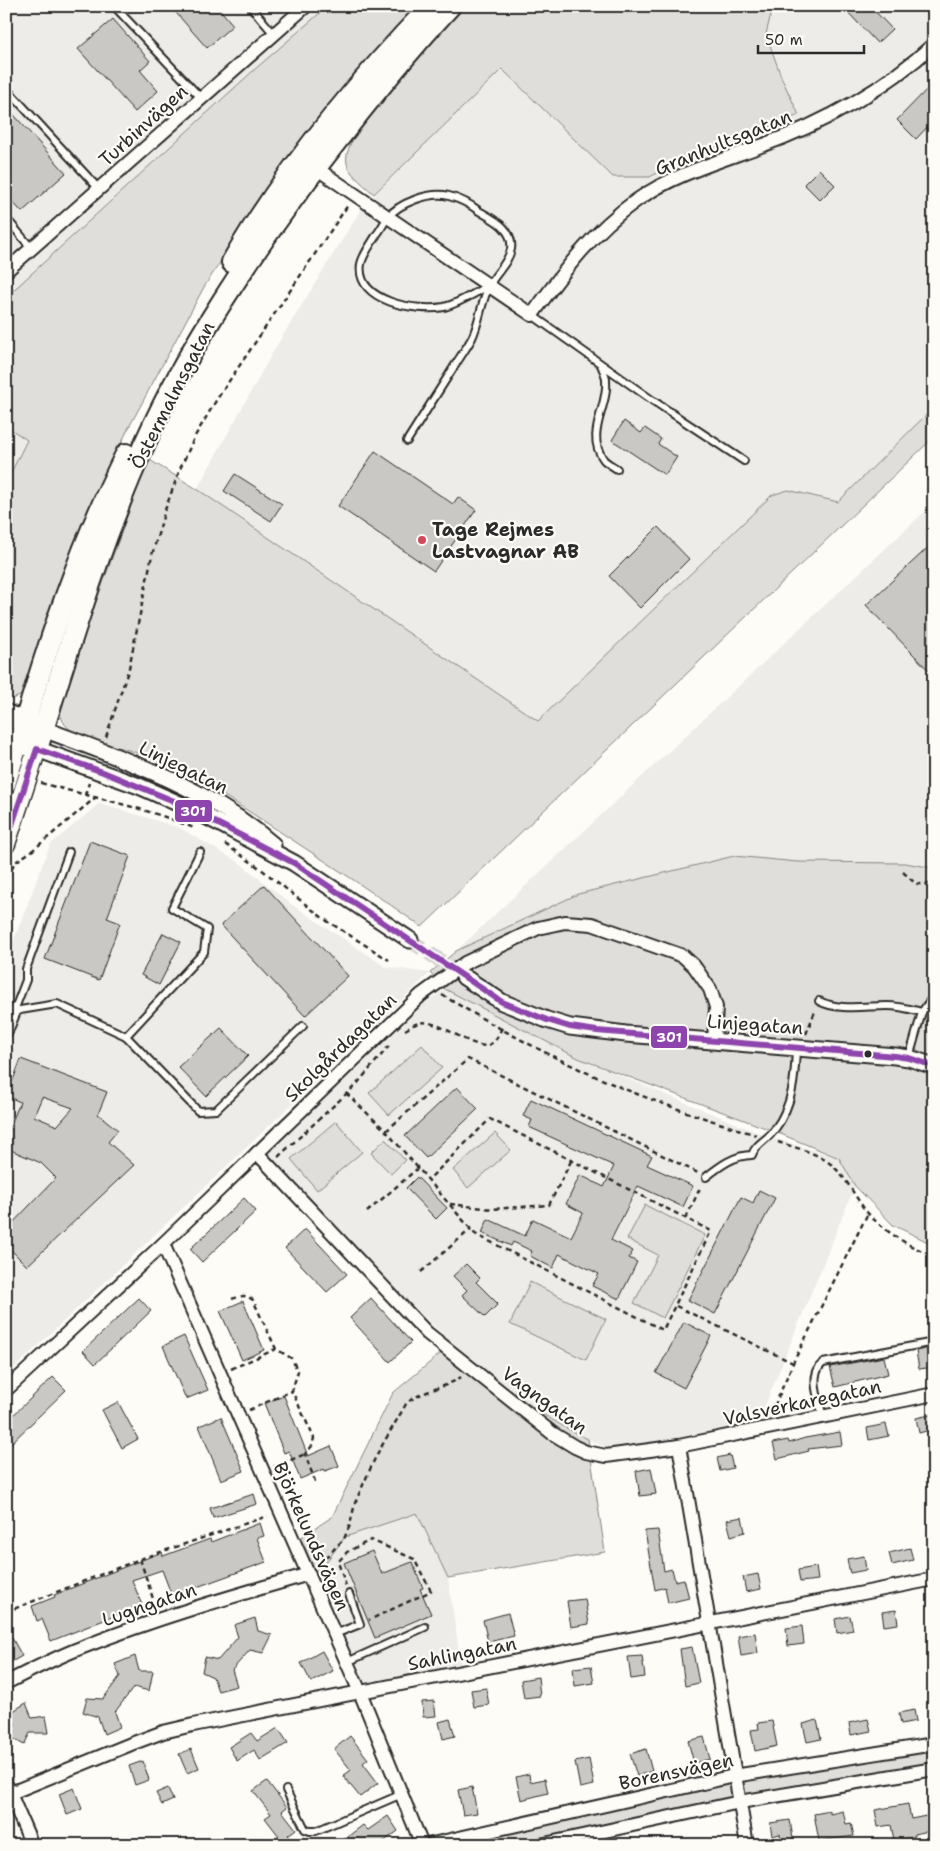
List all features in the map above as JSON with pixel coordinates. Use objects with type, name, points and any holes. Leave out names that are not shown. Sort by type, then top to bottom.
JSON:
[{"type":"main road","name":"Östermalmsgatan","points":[[6,784],[21,742],[34,726],[112,522],[146,441],[179,375],[211,319],[308,163],[373,68],[431,6]]},
{"type":"main road","name":"Östermalmsgatan","points":[[308,163],[358,113],[450,6]]},
{"type":"main road","points":[[6,715],[34,726]]},
{"type":"main road","name":"Östermalmsgatan","points":[[6,844],[21,742]]},
{"type":"street","name":"Turbinvägen","points":[[7,270],[306,6]]},
{"type":"street","name":"Granhultsgatan","points":[[532,314],[564,270],[587,244],[608,223],[638,200],[677,178],[802,130],[828,117],[884,83],[934,44]]},
{"type":"street","points":[[308,163],[532,314]]},
{"type":"street","name":"Linjegatan","points":[[34,726],[152,771],[212,801],[258,832],[294,863]]},
{"type":"street","name":"Linjegatan","points":[[21,742],[174,801],[294,863],[410,940]]},
{"type":"street","name":"Skolgårdagatan","points":[[6,1390],[163,1244],[428,990],[465,963],[538,928],[551,924],[565,922],[592,924],[682,956],[702,976],[714,998],[716,1007],[714,1041]]},
{"type":"street","name":"Linjegatan","points":[[464,977],[502,1002],[540,1018],[570,1027],[612,1033],[910,1058],[934,1066]]},
{"type":"street","points":[[6,1031],[14,1011]]},
{"type":"street","name":"Vagngatan","points":[[257,1153],[411,1318],[441,1346],[552,1433],[586,1452],[613,1456],[679,1446]]},
{"type":"street","name":"Björkelundsvägen","points":[[163,1244],[360,1692],[422,1845]]},
{"type":"street","name":"Valsverkaregatan","points":[[679,1446],[934,1394]]},
{"type":"street","points":[[679,1446],[747,1845]]},
{"type":"street","name":"Lugngatan","points":[[6,1682],[81,1648],[213,1602],[309,1574]]},
{"type":"street","name":"Sahlingatan","points":[[8,1791],[163,1732],[193,1725],[934,1579]]},
{"type":"street","name":"Borensvägen","points":[[428,1845],[734,1776],[934,1744]]},
{"type":"street","points":[[540,1845],[740,1802],[934,1769]]},
{"type":"street","points":[[8,1791],[32,1845]]},
{"type":"lane","points":[[114,6],[201,98]]},
{"type":"lane","points":[[250,6],[274,34]]},
{"type":"lane","points":[[6,88],[100,188]]},
{"type":"lane","points":[[407,441],[472,338],[489,285],[508,258],[511,248],[508,233],[502,225],[465,201],[448,195],[433,194],[420,197],[388,217],[369,247],[361,264],[362,277],[366,286],[378,296],[402,305],[427,308],[445,306],[489,285]]},
{"type":"lane","points":[[6,218],[32,248]]},
{"type":"lane","points":[[532,314],[600,364],[744,461]]},
{"type":"lane","points":[[600,364],[606,379],[604,400],[599,415],[595,440],[604,460],[617,469]]},
{"type":"lane","points":[[14,1011],[26,980],[26,969],[69,852]]},
{"type":"lane","points":[[126,1036],[204,952],[207,929],[172,908],[200,852]]},
{"type":"lane","points":[[910,1058],[922,1012],[934,995]]},
{"type":"lane","points":[[819,1001],[838,1006],[905,1007],[922,1012]]},
{"type":"lane","points":[[14,1011],[57,1004],[126,1036],[198,1110],[216,1110],[304,1026]]},
{"type":"lane","points":[[706,1177],[732,1158],[752,1155],[757,1146],[767,1139],[781,1119],[795,1080],[796,1047]]},
{"type":"lane","points":[[823,1417],[815,1379],[818,1367],[823,1363],[934,1342]]},
{"type":"lane","points":[[335,1634],[360,1624],[349,1594]]},
{"type":"lane","points":[[347,1662],[425,1627]]},
{"type":"lane","points":[[286,1790],[305,1829],[310,1831],[316,1831],[402,1794]]},
{"type":"path","points":[[103,745],[129,668],[152,555],[165,510],[192,444],[217,399],[249,349],[355,194]]},
{"type":"path","points":[[36,781],[95,798],[144,809],[201,831]]},
{"type":"path","points":[[85,795],[90,782]]},
{"type":"path","points":[[6,886],[14,864],[95,798]]},
{"type":"path","points":[[217,840],[261,869],[324,919],[389,960]]},
{"type":"path","points":[[902,872],[916,884],[934,884]]},
{"type":"path","points":[[438,993],[566,1062],[636,1094],[814,1154],[834,1166],[868,1213],[897,1238],[934,1256]]},
{"type":"path","points":[[404,1031],[417,1023],[429,1022],[475,1045],[488,1046],[495,1041],[502,1028]]},
{"type":"path","points":[[269,1166],[346,1093],[392,1043]]},
{"type":"path","points":[[386,1131],[468,1060],[706,1177],[686,1218]]},
{"type":"path","points":[[346,1093],[386,1131],[428,1180],[449,1203],[475,1234],[663,1330],[711,1230],[490,1119],[428,1180]]},
{"type":"path","points":[[449,1203],[492,1210],[549,1204],[571,1161]]},
{"type":"path","points":[[367,1212],[418,1168]]},
{"type":"path","points":[[774,1427],[770,1412],[868,1213]]},
{"type":"path","points":[[421,1272],[470,1228]]},
{"type":"path","points":[[232,1300],[243,1295],[253,1300],[276,1349],[291,1358],[298,1371],[292,1391],[314,1438],[312,1446],[305,1454],[263,1471]]},
{"type":"path","points":[[676,1306],[793,1363]]},
{"type":"path","points":[[220,1374],[276,1349]]},
{"type":"path","points":[[309,1574],[344,1539],[350,1526],[354,1503],[376,1456],[406,1404],[412,1399],[451,1384],[462,1377],[469,1367]]},
{"type":"path","points":[[238,1414],[292,1391]]},
{"type":"path","points":[[305,1454],[316,1484]]},
{"type":"path","points":[[6,1612],[140,1559],[281,1512]]},
{"type":"path","points":[[349,1594],[338,1562],[347,1552],[371,1540],[414,1559],[431,1591],[360,1624]]},
{"type":"path","points":[[140,1559],[160,1620]]},
{"type":"shaded area","points":[[6,6],[328,6],[254,70],[6,297]]},
{"type":"shaded area","points":[[328,6],[419,6],[258,205],[204,287],[127,431],[94,502],[28,686],[20,696],[6,701],[6,483],[27,440],[6,426],[6,297],[254,70]]},
{"type":"shaded area","points":[[462,6],[773,6],[766,34],[782,79],[799,115],[734,141],[693,153],[650,177],[613,177],[502,69],[374,194],[350,171],[347,164],[347,157],[353,139],[360,126]]},
{"type":"shaded area","points":[[773,6],[934,6],[934,407],[838,502],[788,490],[772,495],[538,721],[197,489],[274,350],[363,206],[502,68],[613,177],[650,177],[693,153],[734,141],[799,115],[782,79],[766,34]]},
{"type":"shaded area","points":[[934,407],[934,437],[422,927],[211,788],[168,765],[122,748],[85,738],[68,728],[63,721],[60,705],[64,687],[148,459],[197,489],[538,721],[772,495],[788,490],[838,502]]},
{"type":"shaded area","points":[[6,426],[27,439],[6,483]]},
{"type":"shaded area","points":[[934,503],[934,868],[905,863],[798,862],[734,856],[578,894],[456,951]]},
{"type":"shaded area","points":[[100,803],[180,828],[240,863],[291,904],[386,967],[430,973],[6,1376],[6,961],[50,845]]},
{"type":"shaded area","points":[[734,856],[798,862],[905,863],[934,868],[934,1245],[893,1225],[855,1186],[839,1158],[771,1130],[578,1058],[445,989],[430,973],[456,951],[578,894]]},
{"type":"shaded area","points":[[445,989],[578,1058],[766,1136],[839,1158],[855,1186],[757,1425],[644,1450],[607,1448],[571,1431],[534,1408],[452,1344],[257,1153],[421,1006]]},
{"type":"shaded area","points":[[422,1045],[442,1068],[389,1115],[369,1093]]},
{"type":"shaded area","points":[[336,1121],[362,1152],[317,1190],[291,1159]]},
{"type":"shaded area","points":[[495,1133],[511,1150],[468,1188],[453,1170]]},
{"type":"shaded area","points":[[385,1139],[405,1160],[391,1174],[371,1153]]},
{"type":"shaded area","points":[[645,1205],[705,1235],[663,1318],[634,1303],[658,1255],[627,1239]]},
{"type":"shaded area","points":[[530,1282],[606,1319],[586,1360],[510,1324]]},
{"type":"shaded area","points":[[452,1344],[534,1408],[569,1430],[588,1439],[605,1552],[448,1578],[417,1513],[345,1537],[314,1578],[297,1540],[332,1517],[393,1393]]},
{"type":"shaded area","points":[[417,1513],[448,1578],[461,1665],[365,1684],[314,1578],[345,1537]]},
{"type":"shaded area","points":[[934,1739],[934,1767],[537,1845],[440,1845]]},
{"type":"building","points":[[170,6],[217,6],[233,25],[207,48]]},
{"type":"building","points":[[842,6],[870,6],[892,29],[877,43]]},
{"type":"building","points":[[113,19],[150,61],[140,70],[158,91],[135,112],[78,49]]},
{"type":"building","points":[[934,82],[934,120],[916,139],[897,120]]},
{"type":"building","points":[[6,106],[66,173],[22,212],[6,195]]},
{"type":"building","points":[[819,169],[835,185],[820,200],[804,184]]},
{"type":"building","points":[[624,421],[641,433],[645,428],[661,439],[658,444],[677,457],[665,475],[612,440]]},
{"type":"building","name":"Tage Rejmes Lastvagnar AB","points":[[375,451],[453,504],[458,497],[476,510],[434,571],[338,506]]},
{"type":"building","points":[[235,474],[282,504],[271,521],[224,491]]},
{"type":"building","points":[[658,527],[689,559],[640,608],[609,576]]},
{"type":"building","points":[[934,542],[934,676],[866,605]]},
{"type":"building","points":[[90,841],[130,856],[107,918],[120,923],[99,980],[45,959]]},
{"type":"building","points":[[264,885],[348,976],[305,1016],[221,925]]},
{"type":"building","points":[[163,933],[181,942],[159,985],[141,975]]},
{"type":"building","points":[[221,1028],[248,1056],[206,1096],[178,1067]]},
{"type":"building","points":[[21,1059],[107,1092],[98,1114],[118,1130],[108,1142],[134,1165],[27,1266],[6,1245],[6,1230],[56,1178],[41,1163],[6,1148],[6,1137],[20,1102],[7,1096]],"holes":[[[42,1097],[73,1108],[57,1126],[34,1116]]]},
{"type":"building","points":[[457,1087],[478,1109],[426,1158],[405,1136]]},
{"type":"building","points":[[531,1099],[652,1156],[647,1165],[693,1186],[683,1207],[638,1186],[611,1240],[633,1251],[629,1258],[637,1262],[619,1299],[592,1286],[599,1274],[559,1254],[553,1268],[530,1256],[532,1251],[513,1242],[511,1246],[482,1233],[488,1219],[525,1236],[533,1219],[571,1237],[583,1213],[566,1204],[580,1175],[604,1187],[614,1166],[529,1127],[532,1120],[523,1116]]},
{"type":"building","points":[[417,1177],[447,1208],[436,1219],[406,1188]]},
{"type":"building","points":[[759,1190],[775,1198],[715,1314],[688,1300],[741,1197],[753,1203]]},
{"type":"building","points":[[244,1198],[256,1211],[202,1262],[190,1249]]},
{"type":"building","points":[[305,1229],[347,1274],[327,1292],[285,1248]]},
{"type":"building","points":[[466,1264],[480,1278],[476,1282],[498,1304],[485,1317],[462,1295],[467,1290],[453,1276]]},
{"type":"building","points":[[139,1298],[151,1311],[95,1364],[83,1351]]},
{"type":"building","points":[[371,1298],[411,1342],[390,1362],[350,1318]]},
{"type":"building","points":[[243,1301],[264,1350],[242,1360],[220,1311]]},
{"type":"building","points":[[684,1322],[711,1336],[684,1388],[656,1373]]},
{"type":"building","points":[[184,1336],[208,1390],[186,1399],[163,1346]]},
{"type":"building","points":[[934,1347],[934,1367],[919,1369],[916,1351]]},
{"type":"building","points":[[884,1357],[888,1374],[835,1387],[830,1367]]},
{"type":"building","points":[[53,1377],[66,1390],[6,1448],[6,1422]]},
{"type":"building","points":[[284,1396],[308,1456],[331,1446],[339,1466],[325,1471],[324,1469],[300,1479],[289,1451],[284,1453],[264,1403]]},
{"type":"building","points":[[118,1402],[138,1439],[122,1448],[102,1410]]},
{"type":"building","points":[[934,1414],[934,1429],[919,1433],[916,1418]]},
{"type":"building","points":[[221,1417],[244,1471],[221,1480],[199,1426]]},
{"type":"building","points":[[886,1424],[889,1436],[869,1440],[867,1428]]},
{"type":"building","points":[[840,1432],[842,1445],[808,1449],[809,1451],[777,1459],[773,1443],[788,1440],[789,1443],[805,1438]]},
{"type":"building","points":[[730,1455],[733,1468],[720,1471],[717,1458]]},
{"type":"building","points":[[651,1468],[656,1494],[640,1496],[636,1471]]},
{"type":"building","points":[[254,1494],[257,1504],[213,1518],[210,1508]]},
{"type":"building","points":[[742,1517],[745,1532],[731,1536],[727,1520]]},
{"type":"building","points":[[260,1523],[264,1536],[257,1538],[266,1562],[172,1596],[162,1570],[132,1580],[142,1605],[51,1641],[42,1619],[37,1621],[32,1606],[55,1597],[54,1595],[162,1552],[163,1556],[210,1539],[211,1542]]},
{"type":"building","points":[[658,1530],[664,1571],[672,1569],[675,1581],[684,1579],[689,1598],[668,1603],[665,1587],[655,1590],[645,1531]]},
{"type":"building","points":[[910,1548],[913,1560],[892,1565],[889,1553]]},
{"type":"building","points":[[372,1551],[382,1574],[412,1562],[423,1588],[420,1589],[431,1614],[375,1638],[344,1563]]},
{"type":"building","points":[[864,1556],[866,1570],[850,1573],[847,1559]]},
{"type":"building","points":[[816,1567],[818,1580],[800,1582],[798,1570]]},
{"type":"building","points":[[758,1574],[761,1589],[746,1592],[743,1577]]},
{"type":"building","points":[[585,1599],[589,1624],[571,1627],[567,1601]]},
{"type":"building","points":[[896,1610],[898,1624],[884,1626],[882,1612]]},
{"type":"building","points":[[508,1613],[514,1636],[488,1642],[483,1620]]},
{"type":"building","points":[[850,1616],[853,1630],[837,1633],[835,1619]]},
{"type":"building","points":[[255,1618],[258,1631],[272,1635],[263,1653],[250,1650],[232,1670],[237,1686],[218,1691],[213,1677],[202,1672],[205,1657],[218,1660],[238,1637],[234,1625]]},
{"type":"building","points":[[802,1626],[804,1644],[788,1646],[786,1628]]},
{"type":"building","points":[[6,1627],[22,1656],[6,1665]]},
{"type":"building","points":[[755,1633],[758,1653],[741,1656],[738,1636]]},
{"type":"building","points":[[692,1647],[699,1683],[685,1686],[680,1649]]},
{"type":"building","points":[[322,1651],[333,1671],[311,1682],[301,1663]]},
{"type":"building","points":[[135,1656],[139,1671],[153,1671],[149,1691],[134,1687],[115,1712],[120,1727],[104,1734],[98,1717],[83,1712],[87,1698],[103,1699],[120,1676],[115,1664]]},
{"type":"building","points":[[642,1656],[645,1677],[631,1679],[628,1657]]},
{"type":"building","points":[[591,1666],[594,1683],[575,1686],[573,1668]]},
{"type":"building","points":[[538,1677],[540,1696],[524,1698],[521,1680]]},
{"type":"building","points":[[486,1688],[489,1705],[474,1707],[471,1690]]},
{"type":"building","points":[[434,1701],[436,1716],[423,1717],[422,1702]]},
{"type":"building","points":[[26,1703],[32,1718],[46,1716],[49,1733],[30,1733],[24,1745],[7,1735],[15,1724],[10,1713]]},
{"type":"building","points":[[914,1710],[916,1721],[901,1724],[899,1713]]},
{"type":"building","points":[[450,1719],[455,1736],[443,1739],[439,1722]]},
{"type":"building","points":[[868,1719],[871,1731],[851,1735],[849,1723]]},
{"type":"building","points":[[817,1720],[821,1739],[807,1742],[803,1724]]},
{"type":"building","points":[[772,1721],[777,1746],[755,1751],[751,1730],[759,1729],[758,1723]]},
{"type":"building","points":[[278,1728],[288,1743],[260,1760],[254,1750],[237,1761],[229,1747],[251,1733],[257,1741]]},
{"type":"building","points":[[350,1736],[368,1759],[363,1763],[378,1783],[360,1797],[343,1776],[351,1770],[334,1749]]},
{"type":"building","points":[[704,1737],[710,1759],[694,1763],[688,1741]]},
{"type":"building","points":[[191,1749],[199,1768],[187,1773],[179,1754]]},
{"type":"building","points":[[646,1749],[652,1771],[637,1776],[630,1754]]},
{"type":"building","points":[[589,1759],[594,1785],[580,1788],[575,1762]]},
{"type":"building","points":[[143,1761],[149,1780],[135,1785],[129,1766]]},
{"type":"building","points":[[529,1774],[530,1782],[545,1779],[548,1793],[521,1800],[516,1777]]},
{"type":"building","points":[[267,1781],[287,1807],[282,1811],[296,1829],[288,1835],[296,1845],[268,1845],[279,1836],[265,1818],[271,1814],[253,1791]]},
{"type":"building","points":[[472,1787],[477,1813],[463,1815],[458,1790]]},
{"type":"building","points":[[74,1788],[82,1809],[67,1815],[59,1794]]},
{"type":"building","points":[[168,1788],[173,1800],[162,1805],[156,1793]]},
{"type":"building","points":[[908,1804],[911,1819],[931,1815],[934,1830],[914,1834],[914,1837],[894,1840],[891,1825],[878,1827],[875,1810]]},
{"type":"building","points":[[830,1811],[830,1814],[843,1811],[846,1824],[851,1823],[854,1836],[819,1841],[814,1814]]},
{"type":"building","points":[[388,1816],[398,1831],[379,1845],[337,1845],[363,1825],[368,1830]]},
{"type":"building","points":[[790,1820],[794,1845],[782,1845],[780,1834],[772,1836],[770,1823]]},
{"type":"tunnel","points":[[410,940],[464,977]]},
{"type":"transit line","name":"301","points":[[6,843],[37,749],[103,772],[174,801],[294,863],[502,1002],[547,1020],[570,1027],[597,1031],[895,1056],[909,1058],[934,1066]]},
{"type":"place","name":"Tage Rejmes Lastvagnar AB","points":[[422,540]]}]
